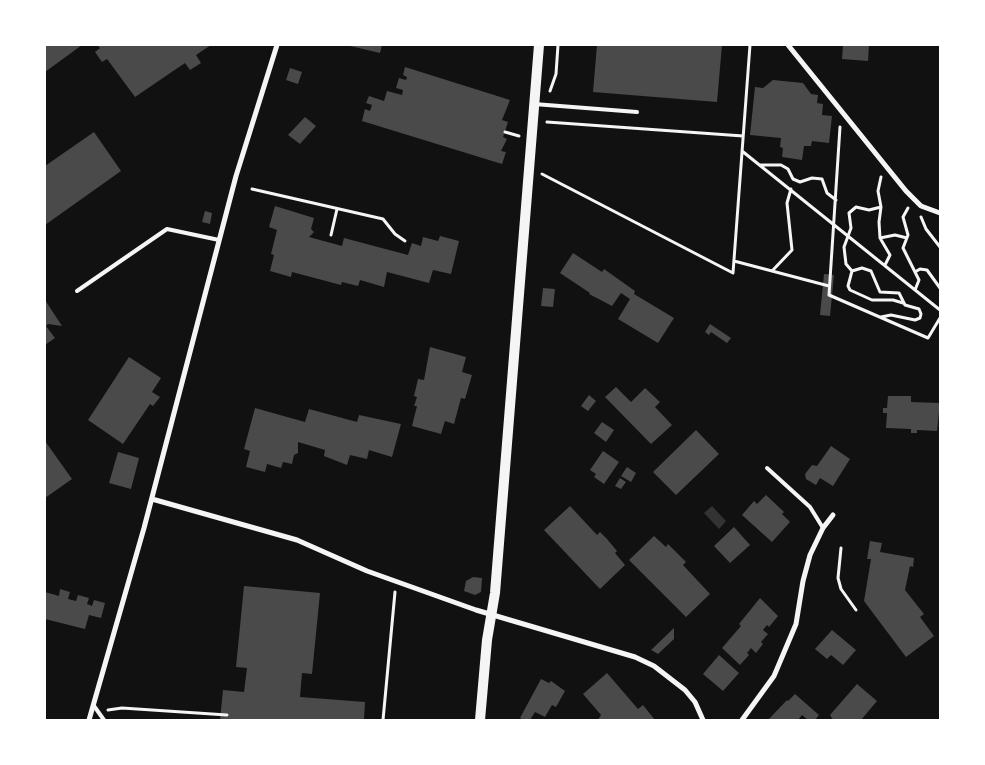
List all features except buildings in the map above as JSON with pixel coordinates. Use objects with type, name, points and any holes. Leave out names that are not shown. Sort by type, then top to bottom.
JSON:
[{"type":"main road","points":[[480,720],[487,640],[492,614],[539,45]]},
{"type":"street","points":[[89,720],[152,499],[236,176],[277,45]]},
{"type":"street","points":[[788,45],[913,198],[921,206],[940,213]]},
{"type":"street","points":[[152,499],[297,540],[396,582],[492,614],[636,657],[654,666],[685,690],[695,702],[703,720]]},
{"type":"street","points":[[742,720],[774,676],[796,624],[810,555],[823,528],[833,515]]},
{"type":"lane","points":[[534,104],[637,112]]},
{"type":"lane","points":[[77,291],[167,229],[219,240]]},
{"type":"lane","points":[[767,468],[810,507],[823,528]]},
{"type":"lane","points":[[94,706],[104,720]]},
{"type":"path","points":[[542,174],[733,273],[750,45]]},
{"type":"path","points":[[842,111],[829,295],[928,338],[940,318]]},
{"type":"path","points":[[546,122],[743,136]]},
{"type":"path","points":[[505,132],[520,137]]},
{"type":"path","points":[[742,150],[940,310]]},
{"type":"path","points":[[760,165],[781,165],[788,169],[793,179],[800,182],[817,177],[824,183],[830,197],[836,200]]},
{"type":"path","points":[[885,265],[890,256],[880,238],[879,222],[881,207],[878,187],[886,167]]},
{"type":"path","points":[[252,189],[383,219],[395,234],[405,241]]},
{"type":"path","points":[[772,271],[792,250],[787,203],[791,189]]},
{"type":"path","points":[[913,198],[903,217],[908,231],[903,248],[919,280],[916,290]]},
{"type":"path","points":[[921,206],[921,218],[926,229],[940,247]]},
{"type":"path","points":[[852,272],[846,264],[844,247],[852,228],[849,216],[851,210],[856,207],[869,210],[881,207]]},
{"type":"path","points":[[331,235],[337,209]]},
{"type":"path","points":[[880,238],[895,236],[907,238]]},
{"type":"path","points":[[734,261],[829,286]]},
{"type":"path","points":[[852,272],[862,268],[871,271],[876,278],[877,290],[884,294],[899,292],[903,303]]},
{"type":"path","points":[[915,272],[920,269],[928,270],[940,288]]},
{"type":"path","points":[[852,272],[848,286],[850,290],[872,300],[893,300],[903,303],[912,309],[919,310],[921,314],[920,318],[915,320],[891,315],[881,317]]},
{"type":"path","points":[[840,548],[838,578],[841,589],[856,610]]},
{"type":"path","points":[[383,720],[396,582]]},
{"type":"path","points":[[107,710],[122,708],[227,715]]},
{"type":"shaded area","points":[[712,506],[726,521],[719,529],[704,513]]}]
